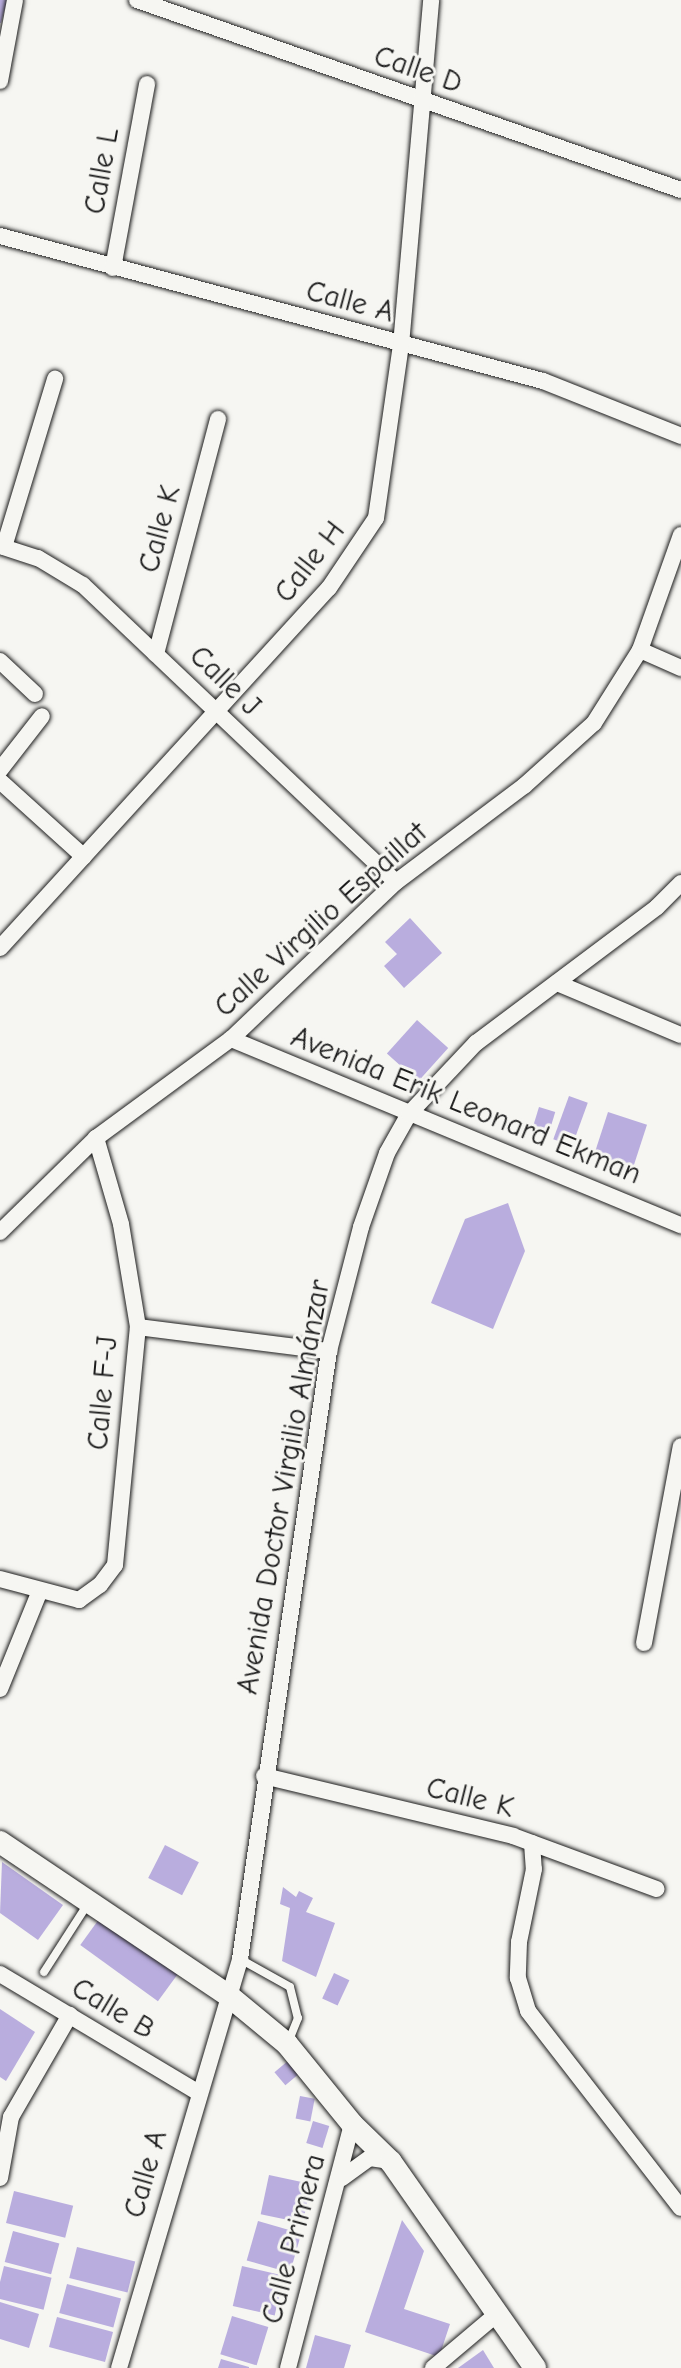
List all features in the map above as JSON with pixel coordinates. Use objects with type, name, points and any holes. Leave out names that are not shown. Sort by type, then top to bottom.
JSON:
[{"type":"main road","points":[[0,1842],[229,1996],[287,2044],[352,2124],[391,2162],[535,2368]]},
{"type":"street","points":[[0,81],[15,0]]},
{"type":"street","name":"Calle D","points":[[137,0],[681,190]]},
{"type":"street","name":"Calle H","points":[[0,948],[218,714],[329,588],[376,518],[401,345],[431,0]]},
{"type":"street","name":"Calle L","points":[[113,268],[147,84]]},
{"type":"street","name":"Calle A","points":[[0,236],[543,381],[681,436]]},
{"type":"street","points":[[2,546],[55,379]]},
{"type":"street","name":"Calle K","points":[[156,654],[218,419]]},
{"type":"street","name":"Calle Virgilio Espaillat","points":[[0,1232],[96,1138],[231,1039],[396,882],[524,786],[594,723],[640,650],[681,535]]},
{"type":"street","name":"Calle J","points":[[2,546],[61,569],[156,654],[396,882]]},
{"type":"street","points":[[640,650],[681,668]]},
{"type":"street","points":[[0,661],[35,694]]},
{"type":"street","points":[[0,770],[42,716]]},
{"type":"street","points":[[0,781],[84,857]]},
{"type":"street","name":"Avenida Doctor Virgilio Almánzar","points":[[229,1996],[240,1959],[264,1776],[329,1351],[361,1227],[387,1153],[409,1114],[476,1043],[557,983],[681,883]]},
{"type":"street","points":[[557,983],[681,1035]]},
{"type":"street","name":"Avenida Erik Leonard Ekman","points":[[231,1039],[681,1225]]},
{"type":"street","name":"Calle F-J","points":[[39,1593],[79,1600],[100,1585],[115,1565],[138,1327],[121,1224],[96,1138]]},
{"type":"street","points":[[138,1327],[329,1351]]},
{"type":"street","points":[[644,1643],[681,1446]]},
{"type":"street","points":[[0,1579],[39,1593],[0,1689]]},
{"type":"street","name":"Calle K","points":[[264,1776],[532,1843],[656,1889]]},
{"type":"street","points":[[532,1843],[534,1869],[518,1954],[518,1978],[528,2011],[681,2208]]},
{"type":"street","name":"Calle B","points":[[0,1974],[197,2092]]},
{"type":"street","name":"Calle A","points":[[119,2368],[197,2092],[229,1996]]},
{"type":"street","points":[[0,2178],[11,2117],[70,2015]]},
{"type":"street","name":"Calle Primera","points":[[288,2368],[342,2178],[352,2124]]},
{"type":"street","points":[[342,2178],[370,2158],[391,2162]]},
{"type":"street","points":[[433,2368],[497,2314]]},
{"type":"lane","points":[[44,1972],[89,1902]]},
{"type":"lane","points":[[240,1959],[290,1987],[298,2018],[287,2044]]},
{"type":"building","points":[[0,0],[7,0],[1,23],[0,23]]},
{"type":"building","points":[[410,918],[442,953],[404,988],[384,966],[397,954],[385,942]]},
{"type":"building","points":[[417,1020],[448,1048],[418,1082],[387,1053]]},
{"type":"building","points":[[569,1096],[588,1103],[572,1146],[553,1139]]},
{"type":"building","points":[[539,1107],[555,1112],[549,1133],[533,1128]]},
{"type":"building","points":[[608,1112],[647,1125],[633,1167],[594,1155]]},
{"type":"building","points":[[508,1203],[525,1251],[493,1329],[431,1303],[465,1219]]},
{"type":"building","points":[[165,1845],[199,1862],[182,1895],[148,1878]]},
{"type":"building","points":[[2,1862],[63,1905],[38,1940],[0,1913]]},
{"type":"building","points":[[283,1887],[296,1897],[299,1891],[313,1898],[306,1912],[335,1923],[316,1977],[282,1961],[290,1908],[280,1904]]},
{"type":"building","points":[[102,1915],[180,1971],[158,2001],[80,1945]]},
{"type":"building","points":[[334,1973],[349,1980],[338,2006],[322,1998]]},
{"type":"building","points":[[0,2009],[35,2032],[6,2081],[0,2077]]},
{"type":"building","points":[[289,2060],[300,2073],[285,2085],[274,2072]]},
{"type":"building","points":[[300,2096],[315,2099],[310,2121],[296,2119]]},
{"type":"building","points":[[313,2121],[329,2126],[323,2148],[306,2143]]},
{"type":"building","points":[[269,2175],[311,2184],[303,2223],[261,2214]]},
{"type":"building","points":[[14,2191],[73,2206],[65,2238],[6,2223]]},
{"type":"building","points":[[402,2220],[424,2251],[404,2309],[450,2324],[439,2357],[365,2332]]},
{"type":"building","points":[[258,2221],[301,2233],[290,2273],[247,2260]]},
{"type":"building","points":[[13,2231],[59,2243],[51,2274],[5,2262]]},
{"type":"building","points":[[77,2247],[135,2262],[127,2293],[69,2278]]},
{"type":"building","points":[[4,2266],[52,2278],[44,2310],[0,2299]]},
{"type":"building","points":[[242,2266],[284,2276],[275,2316],[233,2306]]},
{"type":"building","points":[[67,2284],[121,2298],[113,2327],[59,2313]]},
{"type":"building","points":[[0,2302],[39,2314],[29,2348],[0,2339]]},
{"type":"building","points":[[232,2316],[268,2327],[257,2365],[220,2354]]},
{"type":"building","points":[[57,2317],[113,2332],[105,2362],[49,2347]]},
{"type":"building","points":[[315,2335],[351,2345],[344,2368],[306,2368]]},
{"type":"building","points":[[483,2350],[494,2368],[458,2368]]},
{"type":"building","points":[[221,2359],[249,2367],[249,2368],[218,2368]]}]
